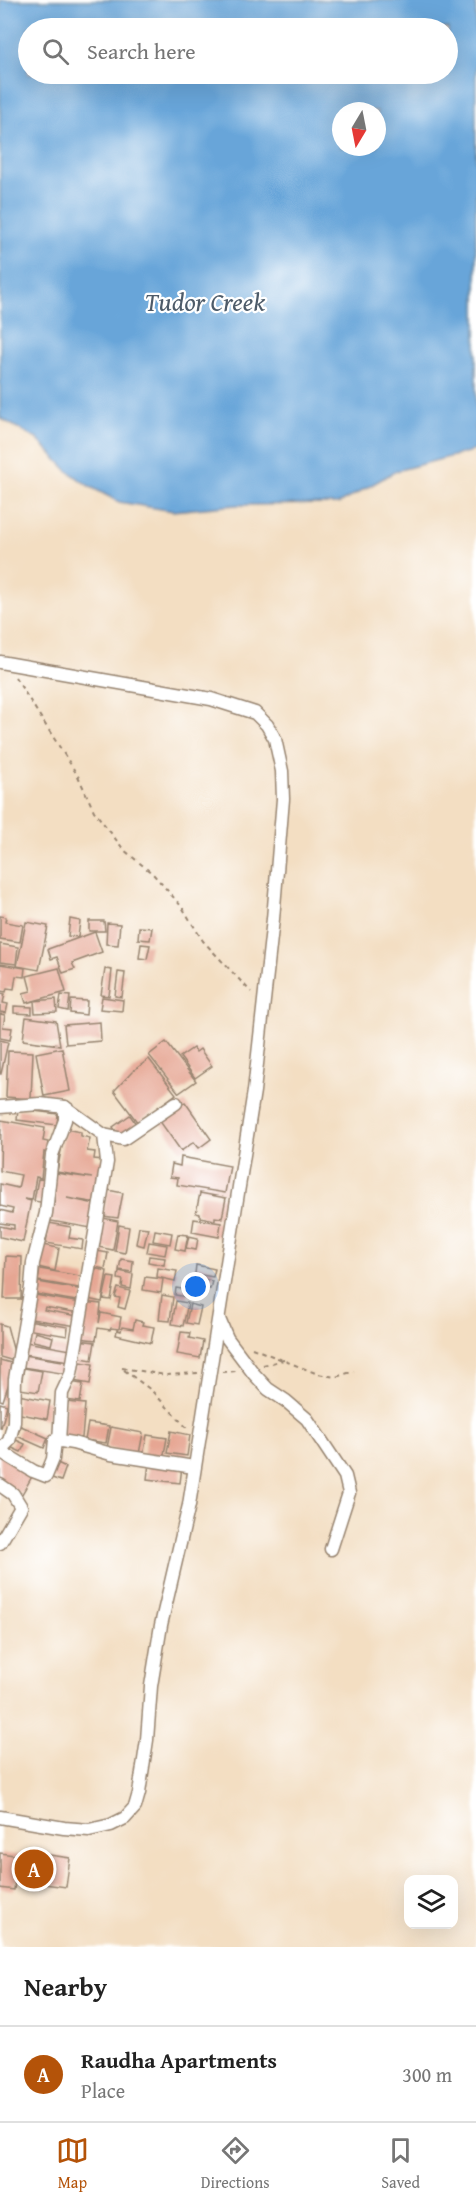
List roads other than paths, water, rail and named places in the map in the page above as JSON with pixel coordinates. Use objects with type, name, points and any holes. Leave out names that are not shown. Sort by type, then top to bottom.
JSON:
[{"type":"street","points":[[0,1817],[89,1830],[111,1825],[125,1818],[135,1807],[139,1793],[147,1740],[151,1686],[161,1625],[189,1505],[254,1091],[283,799],[282,771],[274,739],[267,725],[255,713],[211,699],[3,662]]},
{"type":"street","points":[[0,1107],[40,1104],[65,1107],[105,1134],[123,1139],[176,1102]]},
{"type":"street","points":[[65,1107],[65,1120],[52,1155],[46,1213],[33,1263],[15,1379],[14,1422],[9,1441],[0,1450],[33,1471],[46,1476],[53,1459],[55,1440],[111,1454],[194,1467]]},
{"type":"street","points":[[59,1441],[62,1393],[70,1374],[107,1162],[105,1134]]},
{"type":"street","points":[[218,1315],[227,1338],[254,1374],[268,1389],[307,1419],[345,1476],[349,1493],[331,1549]]},
{"type":"street","points":[[0,1485],[13,1494],[21,1506],[0,1543]]},
{"type":"water","name":"Tudor Creek","points":[[0,0],[476,0],[476,450],[396,471],[338,504],[236,505],[173,511],[119,502],[89,486],[68,471],[37,439],[0,418]]},
{"type":"place","name":"Raudha Apartments","points":[[34,1869]]}]
